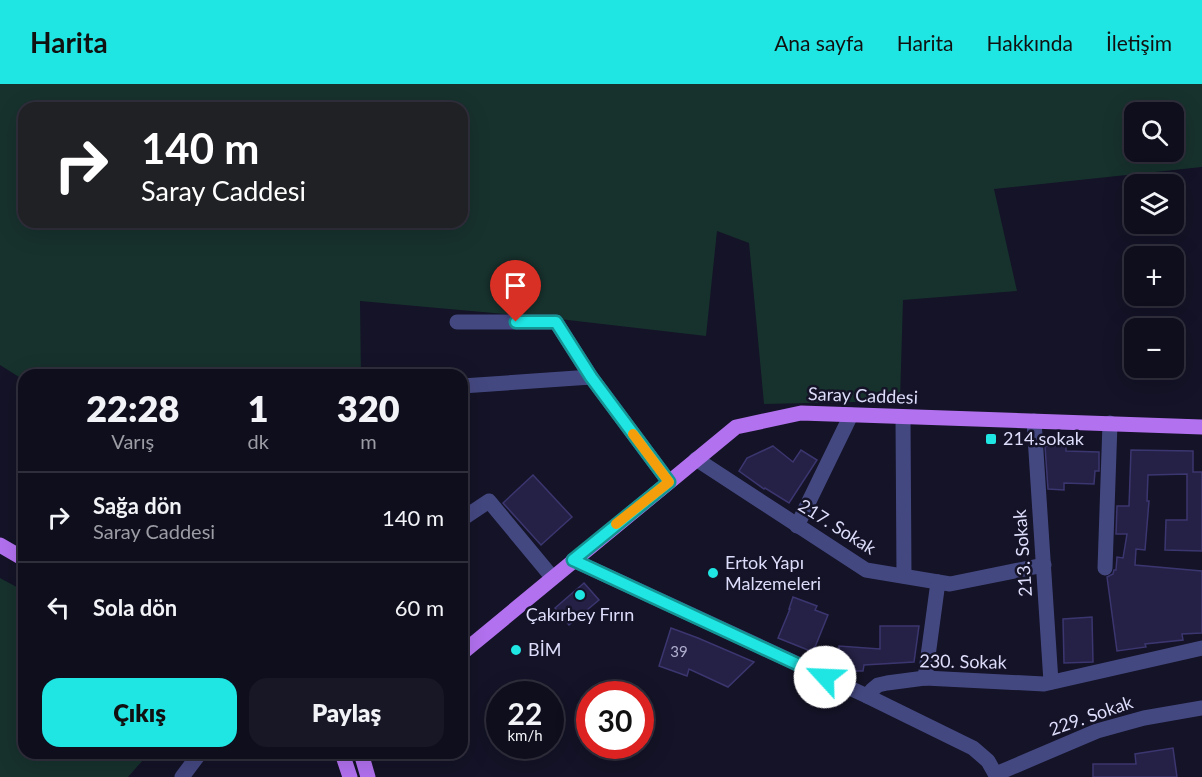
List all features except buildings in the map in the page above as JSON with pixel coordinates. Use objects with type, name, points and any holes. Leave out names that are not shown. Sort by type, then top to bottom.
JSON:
[{"type":"main road","name":"Saray Caddesi","points":[[468,647],[736,427],[801,413],[1202,427]]},
{"type":"main road","points":[[0,544],[18,555]]},
{"type":"main road","points":[[344,759],[350,777]]},
{"type":"main road","points":[[363,759],[368,777]]},
{"type":"street","points":[[457,322],[556,322],[591,377],[669,482]]},
{"type":"street","points":[[468,386],[591,377]]},
{"type":"street","points":[[797,526],[851,415]]},
{"type":"street","points":[[903,417],[904,576]]},
{"type":"street","name":"213. Sokak","points":[[1034,421],[1052,682]]},
{"type":"street","points":[[1105,568],[1110,423]]},
{"type":"street","name":"217. Sokak","points":[[696,459],[866,570],[950,584],[1044,565]]},
{"type":"street","points":[[468,515],[489,501],[552,577]]},
{"type":"street","points":[[573,560],[867,696],[973,748],[982,754],[997,776]]},
{"type":"street","points":[[925,678],[938,582]]},
{"type":"street","name":"230. Sokak","points":[[867,696],[878,686],[887,683],[925,678],[1044,684],[1202,648]]},
{"type":"street","name":"229. Sokak","points":[[997,776],[1097,731],[1144,718],[1202,708]]},
{"type":"street","points":[[182,777],[196,759]]},
{"type":"green space","points":[[0,84],[1202,84],[1202,167],[994,189],[1017,291],[903,300],[900,401],[764,404],[749,243],[717,231],[706,336],[559,319],[360,301],[361,369],[18,369],[18,376],[0,365]]},
{"type":"green space","points":[[0,578],[18,588],[18,759],[144,759],[128,777],[0,777]]},
{"type":"slow traffic","points":[[616,524],[669,482],[633,434]]},
{"type":"place","name":"214.sokak","points":[[991,439]]},
{"type":"place","name":"Ertok Yapı Malzemeleri","points":[[713,573]]},
{"type":"place","name":"Çakırbey Fırın","points":[[580,595]]},
{"type":"place","name":"BİM","points":[[516,650]]},
{"type":"route","points":[[516,322],[556,322],[591,377],[669,482],[573,560],[825,677]]}]
